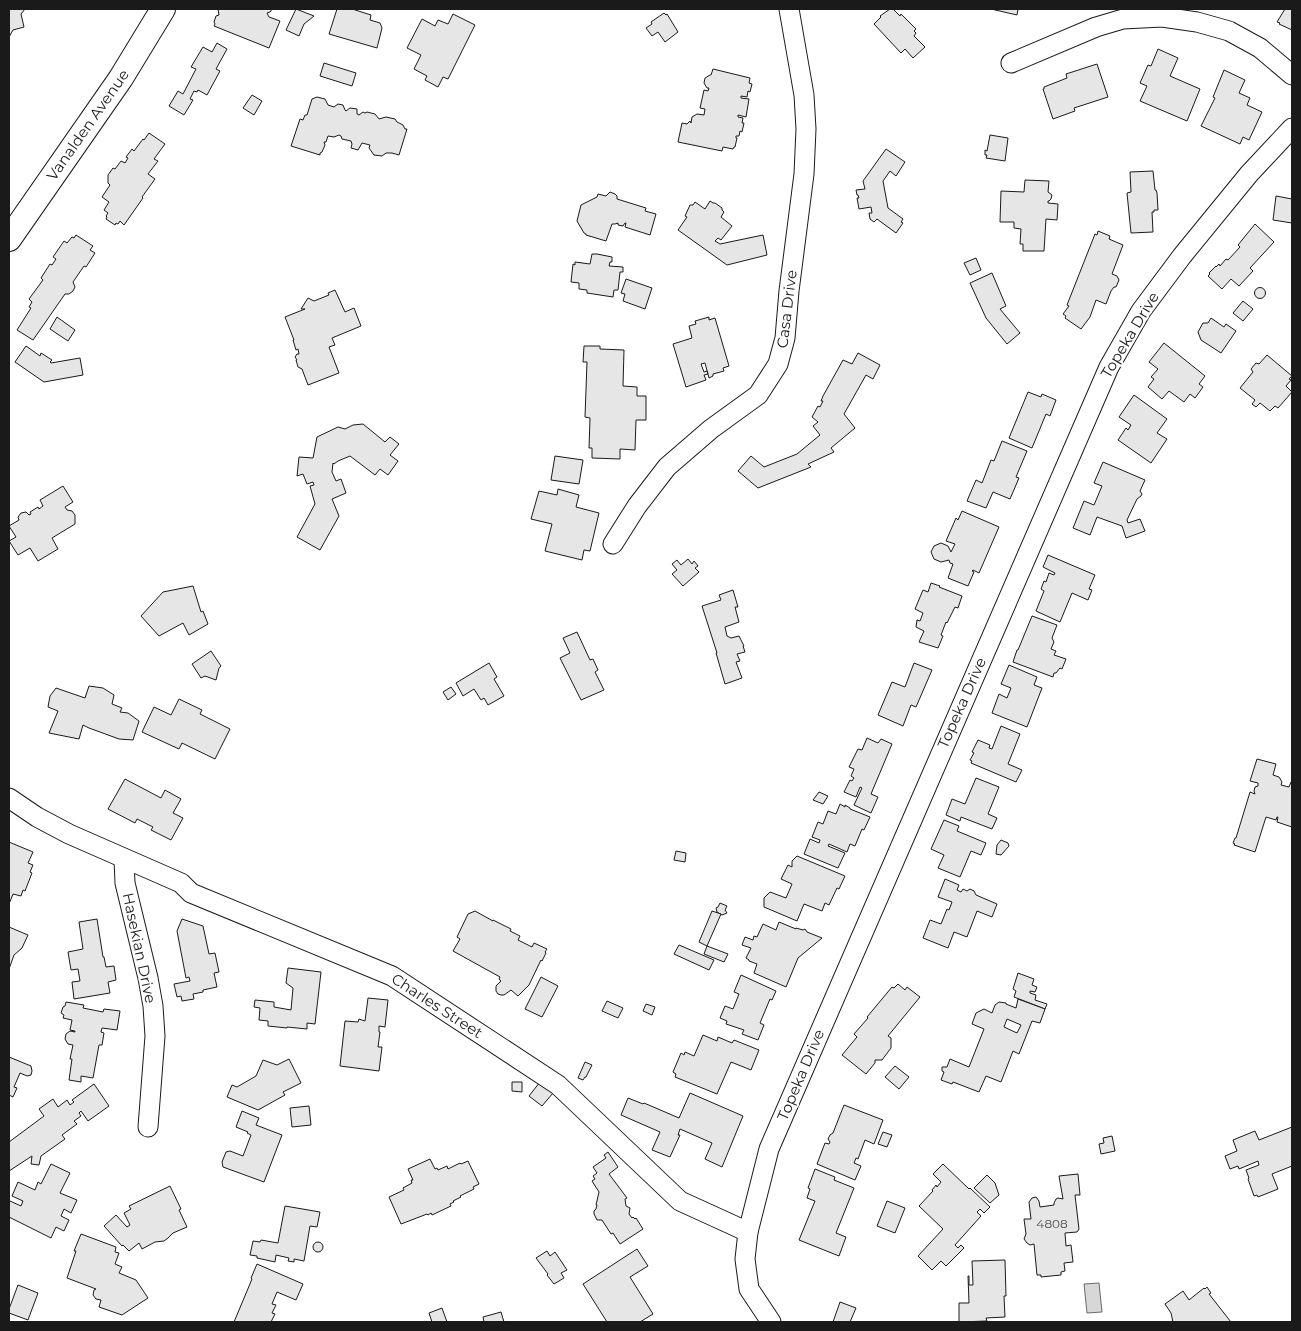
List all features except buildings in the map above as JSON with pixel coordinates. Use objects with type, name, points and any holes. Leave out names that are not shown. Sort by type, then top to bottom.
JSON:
[{"type":"main road","name":"Vanalden Avenue","points":[[9,239],[121,78],[163,9]]},
{"type":"street","name":"Casa Drive","points":[[613,544],[637,506],[667,467],[711,429],[758,394],[778,364],[785,338],[804,174],[806,129],[804,94],[789,9]]},
{"type":"street","points":[[1011,63],[1096,27],[1123,19],[1162,17],[1197,22],[1229,31],[1260,48],[1292,75]]},
{"type":"street","name":"Topeka Drive","points":[[771,1322],[749,1289],[745,1259],[748,1232],[769,1149],[1109,367],[1141,311],[1182,256],[1249,174],[1292,128]]},
{"type":"street","name":"Charles Street","points":[[9,798],[37,817],[69,834],[180,883],[191,893],[392,976],[558,1085],[680,1201],[748,1232]]},
{"type":"street","name":"Hasekian Drive","points":[[124,859],[125,883],[153,1006],[155,1036],[148,1127]]},
{"type":"shaded area","points":[[1099,1283],[1102,1312],[1087,1313],[1084,1284]]}]
